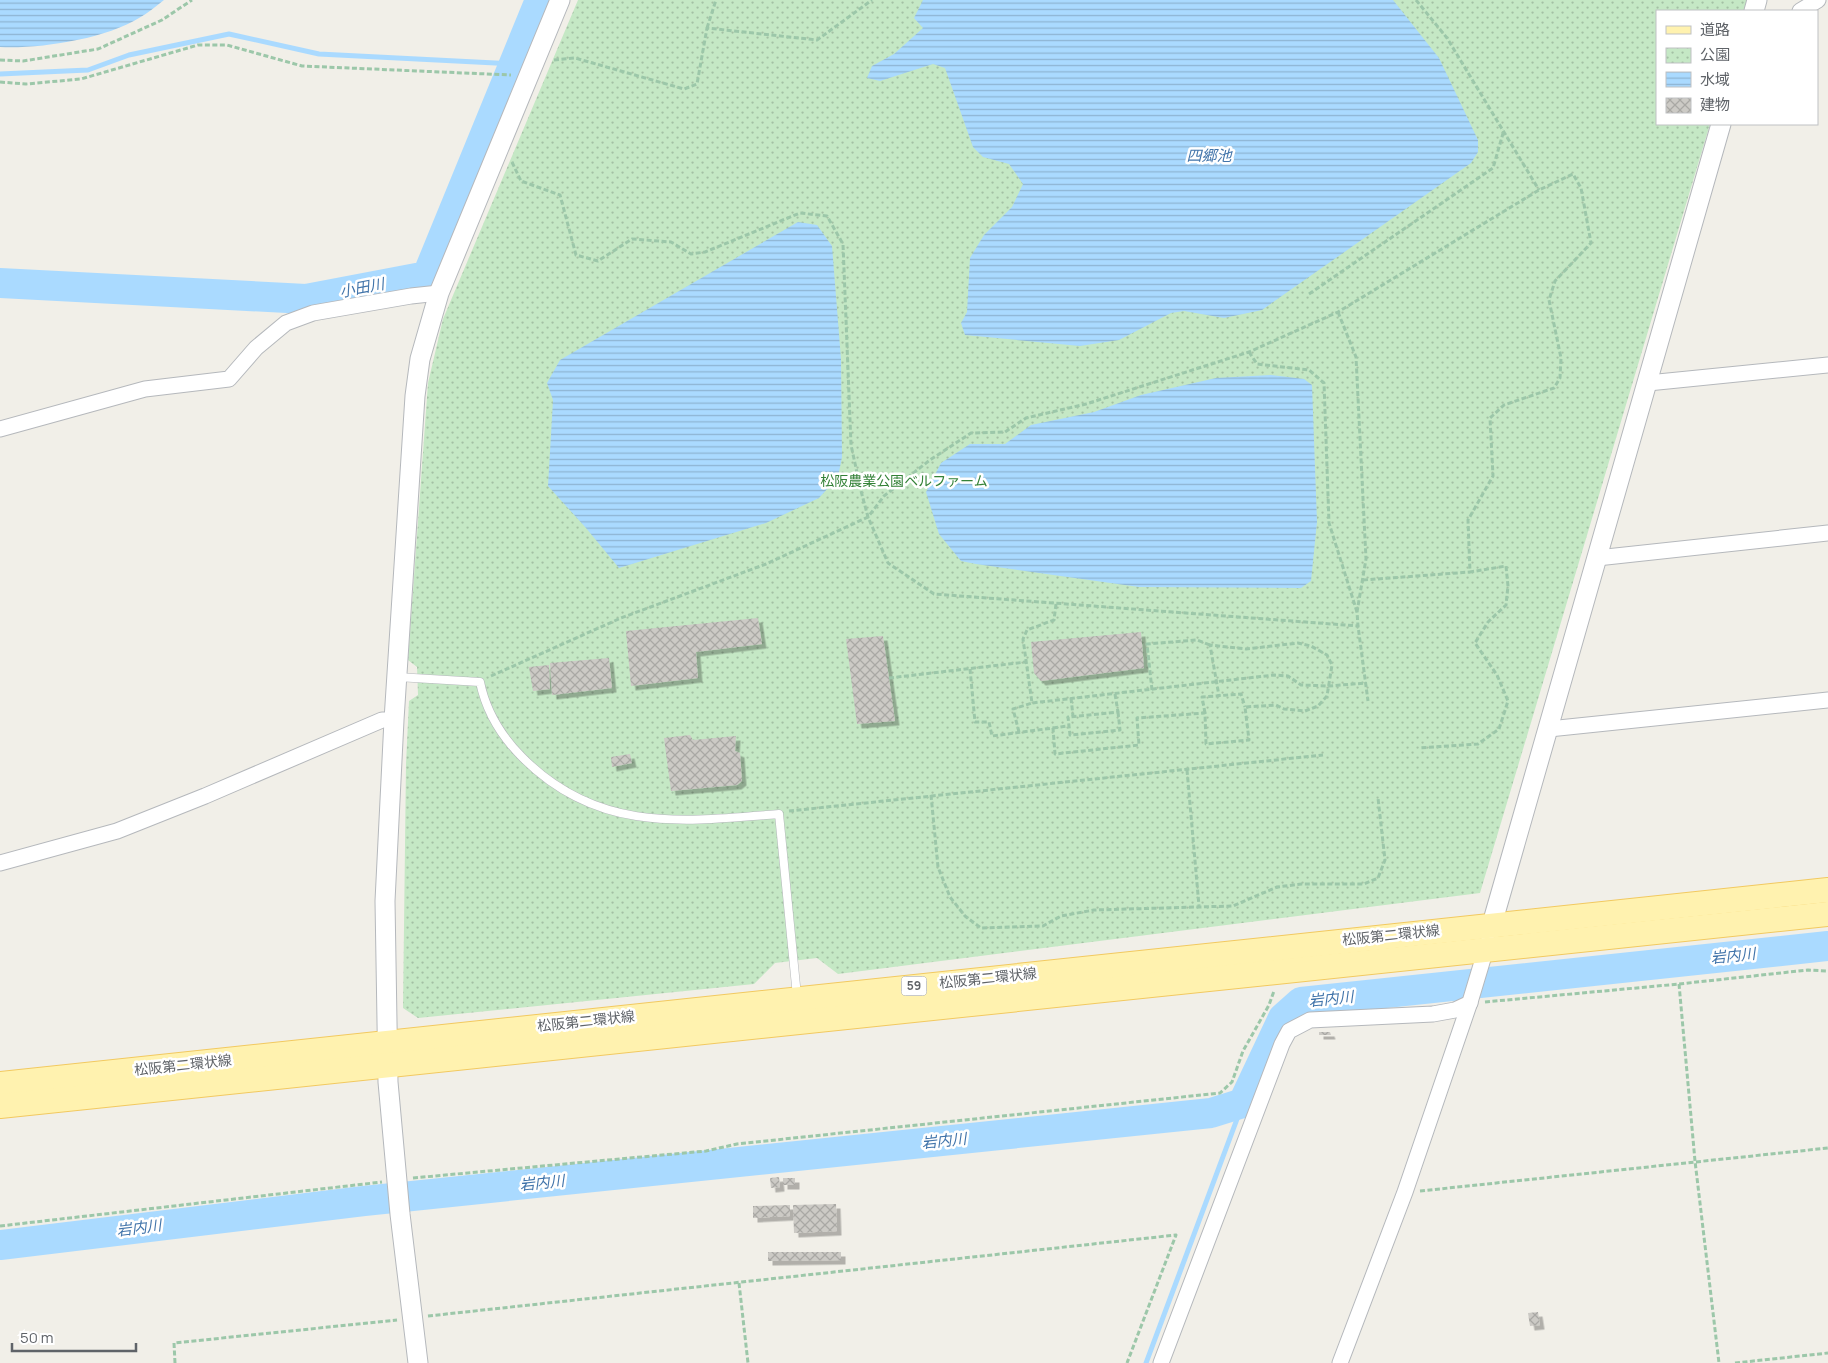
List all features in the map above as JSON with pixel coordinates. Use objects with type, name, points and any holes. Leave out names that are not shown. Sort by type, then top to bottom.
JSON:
[{"type":"main road","name":"松阪第二環状線","points":[[0,1106],[798,998],[1828,890]]},
{"type":"main road","name":"松阪第二環状線","points":[[0,1084],[387,1054],[1278,972],[1482,960],[1828,914]]},
{"type":"street","points":[[418,1363],[400,1214],[387,1054],[385,901],[394,720],[415,396],[420,359],[439,293],[560,0]]},
{"type":"street","points":[[1802,10],[1818,0]]},
{"type":"street","points":[[1340,1363],[1405,1192],[1470,1002],[1550,729],[1721,125]]},
{"type":"street","points":[[0,429],[145,389],[229,380],[256,348],[286,324],[313,313],[439,293]]},
{"type":"street","points":[[1648,383],[1828,364]]},
{"type":"street","points":[[1598,558],[1828,533]]},
{"type":"street","points":[[1550,729],[1828,700]]},
{"type":"street","points":[[0,863],[117,831],[205,796],[382,720],[394,720]]},
{"type":"street","points":[[1161,1363],[1282,1044],[1289,1031],[1310,1020],[1433,1014],[1455,1010],[1470,1002]]},
{"type":"lane","points":[[397,677],[480,682],[484,703],[513,748],[530,765],[563,790],[606,811],[634,817],[691,821],[779,814],[798,998]]},
{"type":"path","points":[[0,60],[23,61],[98,49],[162,20],[192,0]]},
{"type":"path","points":[[552,60],[575,58],[684,89],[698,84],[707,28],[716,0]]},
{"type":"path","points":[[707,28],[817,40],[872,0]]},
{"type":"path","points":[[1416,0],[1447,38],[1539,190]]},
{"type":"path","points":[[0,82],[26,84],[81,79],[198,45],[228,45],[302,66],[515,75]]},
{"type":"path","points":[[1309,294],[1493,168],[1504,130]]},
{"type":"path","points":[[516,152],[512,162],[521,180],[560,195],[576,255],[598,262],[632,239],[671,242],[691,254],[705,252],[800,213],[827,216],[843,244],[851,446],[868,517],[888,563],[934,594],[1358,626]]},
{"type":"path","points":[[491,676],[620,618],[766,564],[868,517],[884,496],[930,460],[971,433],[1005,432],[1026,418],[1086,404],[1249,352],[1338,312],[1539,190],[1572,174],[1581,188],[1591,243],[1555,281],[1549,300],[1561,358],[1560,378],[1554,388],[1504,405],[1490,418],[1493,476],[1468,520],[1470,572]]},
{"type":"path","points":[[1338,312],[1356,358],[1366,559],[1357,612]]},
{"type":"path","points":[[1249,352],[1257,364],[1308,370],[1324,383],[1328,523],[1357,612],[1368,701]]},
{"type":"path","points":[[1363,580],[1470,572],[1506,566],[1508,586],[1506,605],[1488,622],[1475,643],[1497,675],[1508,701],[1498,729],[1478,744],[1419,748]]},
{"type":"path","points":[[1032,703],[1023,639],[1027,630],[1054,620],[1056,604]]},
{"type":"path","points":[[1152,690],[1147,644],[1197,640],[1210,645],[1246,649],[1298,644],[1311,646],[1327,655],[1332,665],[1329,686],[1327,696],[1318,706],[1305,711],[1284,709],[1276,705],[1244,707]]},
{"type":"path","points":[[1210,645],[1218,696]]},
{"type":"path","points":[[889,678],[1026,662]]},
{"type":"path","points":[[970,669],[975,722],[989,722],[992,736],[1068,726]]},
{"type":"path","points":[[1019,732],[1013,709],[1032,703],[1274,675],[1288,676],[1301,685],[1329,686],[1366,683]]},
{"type":"path","points":[[1115,694],[1118,712],[1120,730],[1070,735],[1068,717],[1118,712]]},
{"type":"path","points":[[1241,694],[1248,740],[1206,744],[1205,713],[1202,696],[1218,696],[1241,694]]},
{"type":"path","points":[[1071,698],[1073,716]]},
{"type":"path","points":[[1053,728],[1055,754],[1139,745],[1137,718],[1205,713]]},
{"type":"path","points":[[788,802],[788,812],[1323,754]]},
{"type":"path","points":[[1188,769],[1199,906]]},
{"type":"path","points":[[931,795],[938,866],[950,897],[964,916],[981,928],[1043,926],[1062,916],[1094,910],[1233,906],[1277,887],[1302,884],[1364,884],[1378,878],[1385,860],[1378,798]]},
{"type":"path","points":[[1470,1002],[1679,984],[1808,970],[1828,971]]},
{"type":"path","points":[[0,1226],[397,1180],[706,1151],[737,1144],[1220,1093],[1232,1082],[1243,1051],[1269,1005],[1278,972]]},
{"type":"path","points":[[1679,984],[1695,1161],[1720,1363]]},
{"type":"path","points":[[1405,1192],[1828,1148]]},
{"type":"path","points":[[175,1363],[174,1343],[1176,1235],[1127,1363]]},
{"type":"path","points":[[739,1283],[748,1363]]},
{"type":"path","points":[[1735,1363],[1828,1353]]},
{"type":"green space","name":"松阪農業公園ベルファーム","points":[[578,0],[1748,0],[1744,10],[1656,10],[1656,125],[1710,125],[1480,893],[838,974],[817,958],[775,963],[754,984],[418,1018],[403,1008],[406,764],[409,701],[418,695],[417,667],[408,660],[428,383],[443,319]]},
{"type":"water","points":[[0,0],[164,0],[139,18],[109,32],[53,44],[0,47]]},
{"type":"water","name":"四郷池","points":[[923,0],[1393,0],[1439,58],[1478,140],[1478,152],[1471,163],[1262,310],[1224,318],[1184,311],[1171,313],[1119,340],[1080,346],[965,335],[961,323],[967,312],[970,258],[984,235],[1012,207],[1023,184],[1009,164],[983,157],[973,147],[945,68],[933,64],[880,81],[867,78],[872,66],[894,54],[923,28],[914,18]]},
{"type":"water","points":[[798,222],[817,225],[832,246],[841,359],[842,457],[838,477],[819,498],[766,523],[619,568],[548,486],[553,400],[547,383],[560,360]]},
{"type":"water","points":[[1271,375],[1304,379],[1312,385],[1317,522],[1311,581],[1301,588],[1139,587],[976,564],[961,561],[939,534],[926,492],[941,463],[970,444],[1005,444],[1031,425],[1094,412],[1141,395],[1216,378]]},
{"type":"building","points":[[758,618],[762,644],[696,652],[698,678],[631,686],[626,631]]},
{"type":"building","points":[[1141,632],[1144,668],[1041,681],[1034,673],[1031,642]]},
{"type":"building","points":[[883,636],[895,721],[857,724],[846,639]]},
{"type":"building","points":[[609,658],[612,688],[552,695],[550,663]]},
{"type":"building","points":[[549,665],[550,689],[533,691],[529,667]]},
{"type":"building","points":[[690,735],[693,740],[736,736],[735,751],[740,753],[742,781],[737,785],[671,791],[664,738]]},
{"type":"building","points":[[630,754],[632,763],[612,767],[611,757]]},
{"type":"building","points":[[1319,1032],[1330,1032],[1331,1035],[1319,1035]]},
{"type":"building","points":[[779,1177],[780,1187],[771,1188],[770,1178]]},
{"type":"building","points":[[783,1178],[795,1178],[795,1185],[783,1185]]},
{"type":"building","points":[[836,1204],[837,1231],[794,1233],[793,1205]]},
{"type":"building","points":[[790,1205],[790,1216],[753,1218],[753,1206]]},
{"type":"building","points":[[768,1252],[841,1252],[841,1260],[768,1261]]},
{"type":"building","points":[[1538,1312],[1540,1325],[1530,1326],[1528,1313]]},
{"type":"waterway","name":"小田川","points":[[0,283],[306,299],[427,276],[540,0]]},
{"type":"waterway","points":[[0,74],[88,70],[129,55],[229,34],[319,54],[513,64]]},
{"type":"waterway","name":"岩内川","points":[[0,1245],[364,1201],[1211,1113],[1243,1103],[1283,1018],[1301,1002],[1828,946]]},
{"type":"waterway","points":[[1146,1363],[1243,1103]]}]
